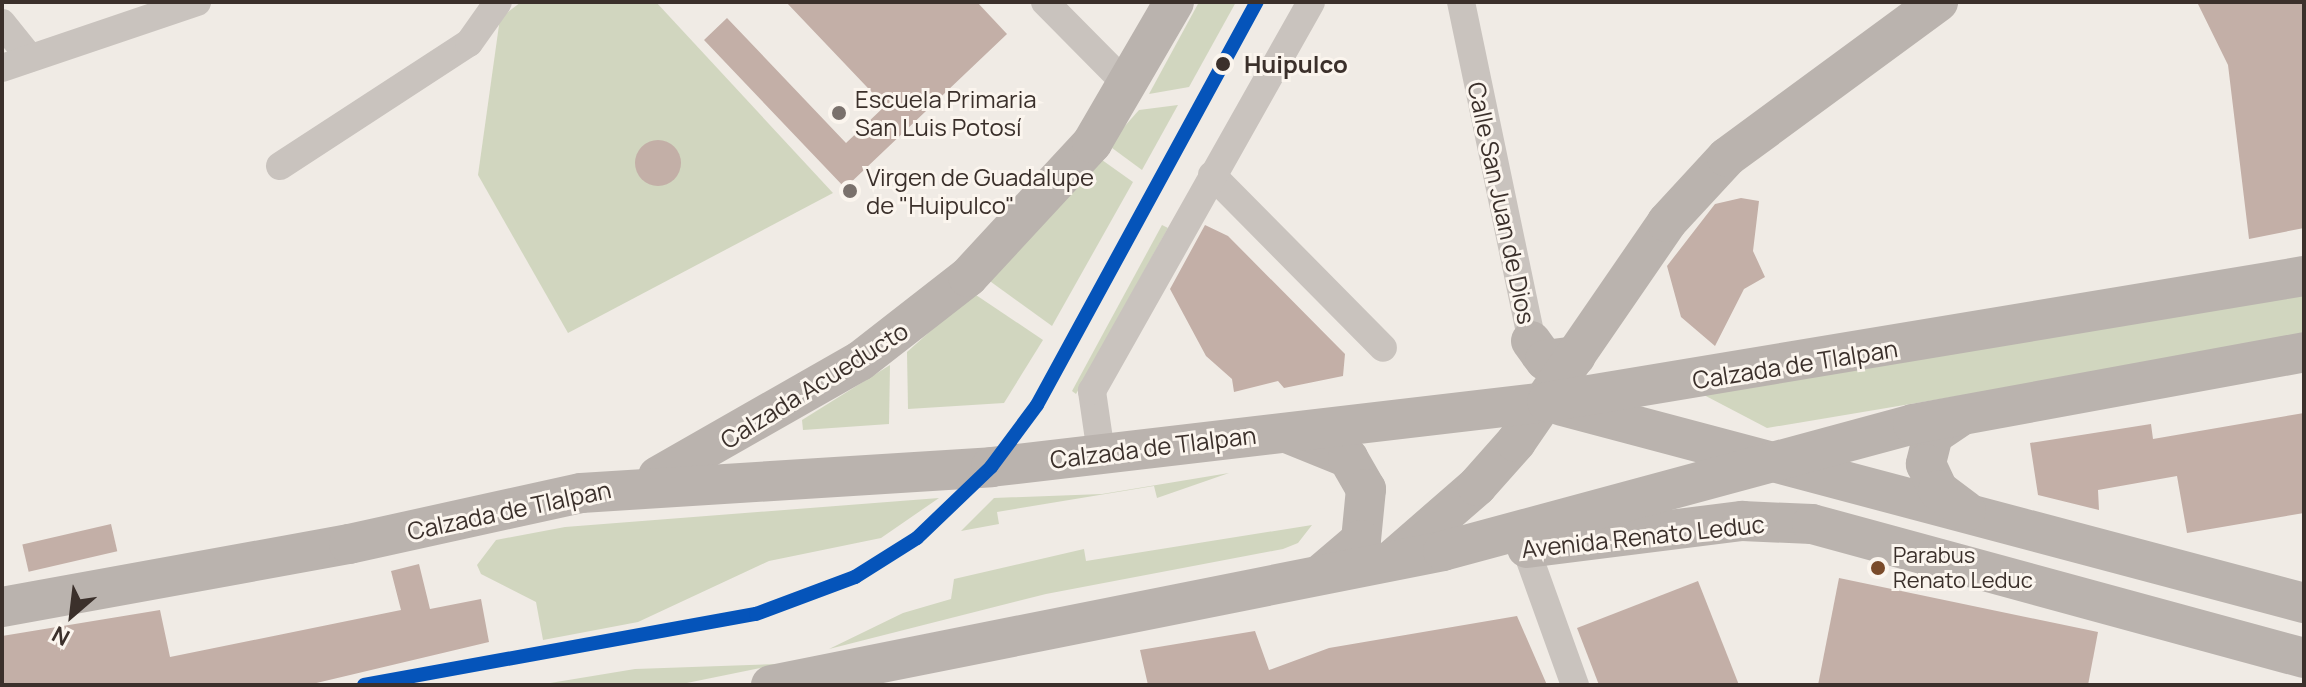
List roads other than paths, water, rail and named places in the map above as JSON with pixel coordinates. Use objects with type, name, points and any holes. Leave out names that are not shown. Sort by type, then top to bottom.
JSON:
[{"type":"main road","name":"Calzada Acueducto","points":[[642,484],[820,386],[929,310],[1054,190],[1127,85],[1174,2]]},
{"type":"main road","points":[[1387,564],[1477,486],[1547,402],[1667,222],[1727,157],[1938,2]]},
{"type":"main road","name":"Calzada de Tlalpan","points":[[2,607],[642,484],[991,467],[1277,431],[1547,402],[2304,276]]},
{"type":"main road","points":[[1531,341],[1545,360],[1576,356]]},
{"type":"main road","points":[[771,685],[1321,574],[1387,564],[1759,462],[1961,416],[2304,352]]},
{"type":"main road","points":[[1547,402],[1759,462],[1966,511],[2304,603]]},
{"type":"main road","points":[[1961,416],[1933,435],[1926,464],[1938,490],[1966,511]]},
{"type":"main road","points":[[1277,431],[1335,448],[1348,458],[1366,489],[1361,540],[1321,574]]},
{"type":"main road","name":"Avenida Renato Leduc","points":[[1443,551],[1526,549],[1742,521],[1812,524],[2304,658]]},
{"type":"main road","points":[[924,685],[951,650]]},
{"type":"street","points":[[2,68],[197,2]]},
{"type":"street","points":[[280,166],[469,43],[498,2]]},
{"type":"street","points":[[1045,2],[1127,85]]},
{"type":"street","points":[[1101,453],[1092,391],[1311,2]]},
{"type":"street","name":"Calle San Juan de Dios","points":[[1461,2],[1531,341],[1547,402]]},
{"type":"street","points":[[2,23],[30,58]]},
{"type":"street","points":[[1212,175],[1383,348]]},
{"type":"street","points":[[1526,549],[1575,685]]},
{"type":"place","name":"Huipulco","points":[[1223,64]]},
{"type":"place","name":"Escuela Primaria San Luis Potosí","points":[[839,113]]},
{"type":"place","name":"Virgen de Guadalupe de \"Huipulco\"","points":[[850,191]]},
{"type":"place","name":"Parabus Renato Leduc","points":[[1878,568]]}]
